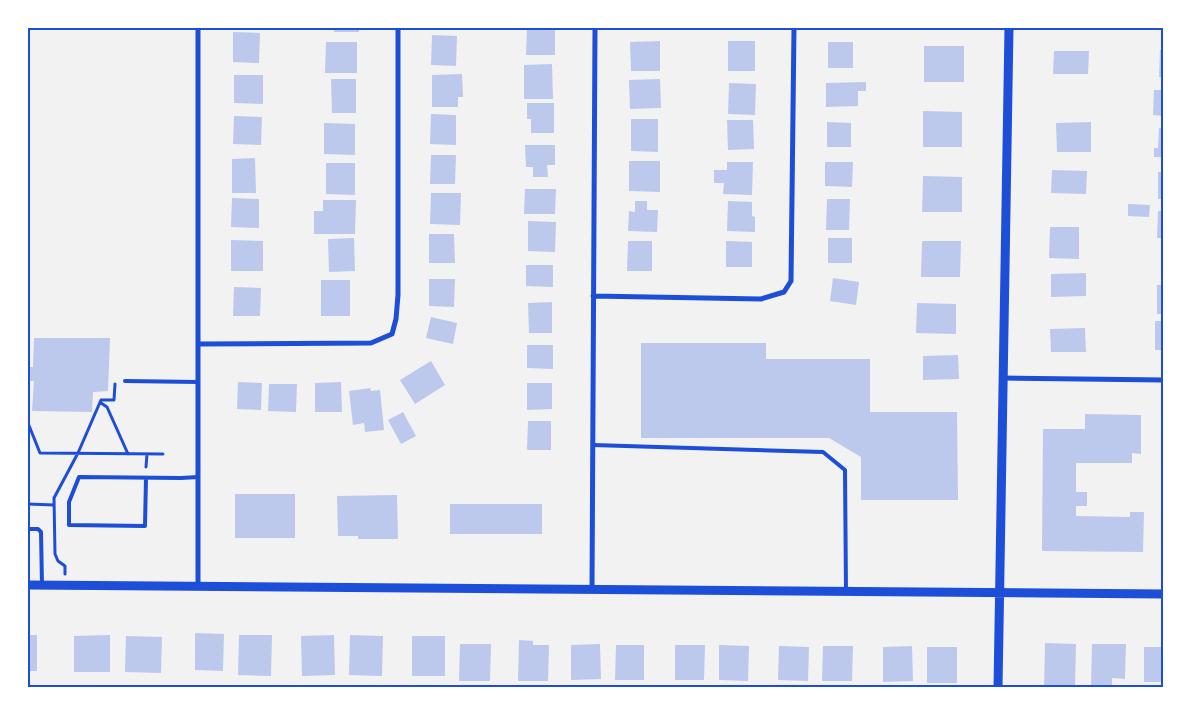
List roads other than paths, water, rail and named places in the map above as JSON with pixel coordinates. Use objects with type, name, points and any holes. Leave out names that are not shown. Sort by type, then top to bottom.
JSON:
[{"type":"street","points":[[198,28],[198,586]]},
{"type":"street","points":[[198,344],[371,344],[392,334],[396,319],[398,295],[398,28]]},
{"type":"street","points":[[592,590],[595,28]]},
{"type":"street","points":[[593,296],[761,299],[784,292],[791,282],[794,28]]},
{"type":"street","points":[[998,688],[1009,28]]},
{"type":"street","points":[[1003,378],[1164,380]]},
{"type":"street","points":[[28,585],[1164,594]]},
{"type":"lane","points":[[123,382],[198,382]]},
{"type":"lane","points":[[593,445],[822,452],[845,470],[846,592]]},
{"type":"lane","points":[[146,478],[145,526],[69,525],[69,502],[79,477],[198,477]]},
{"type":"lane","points":[[28,529],[38,529],[41,532],[42,585]]}]
